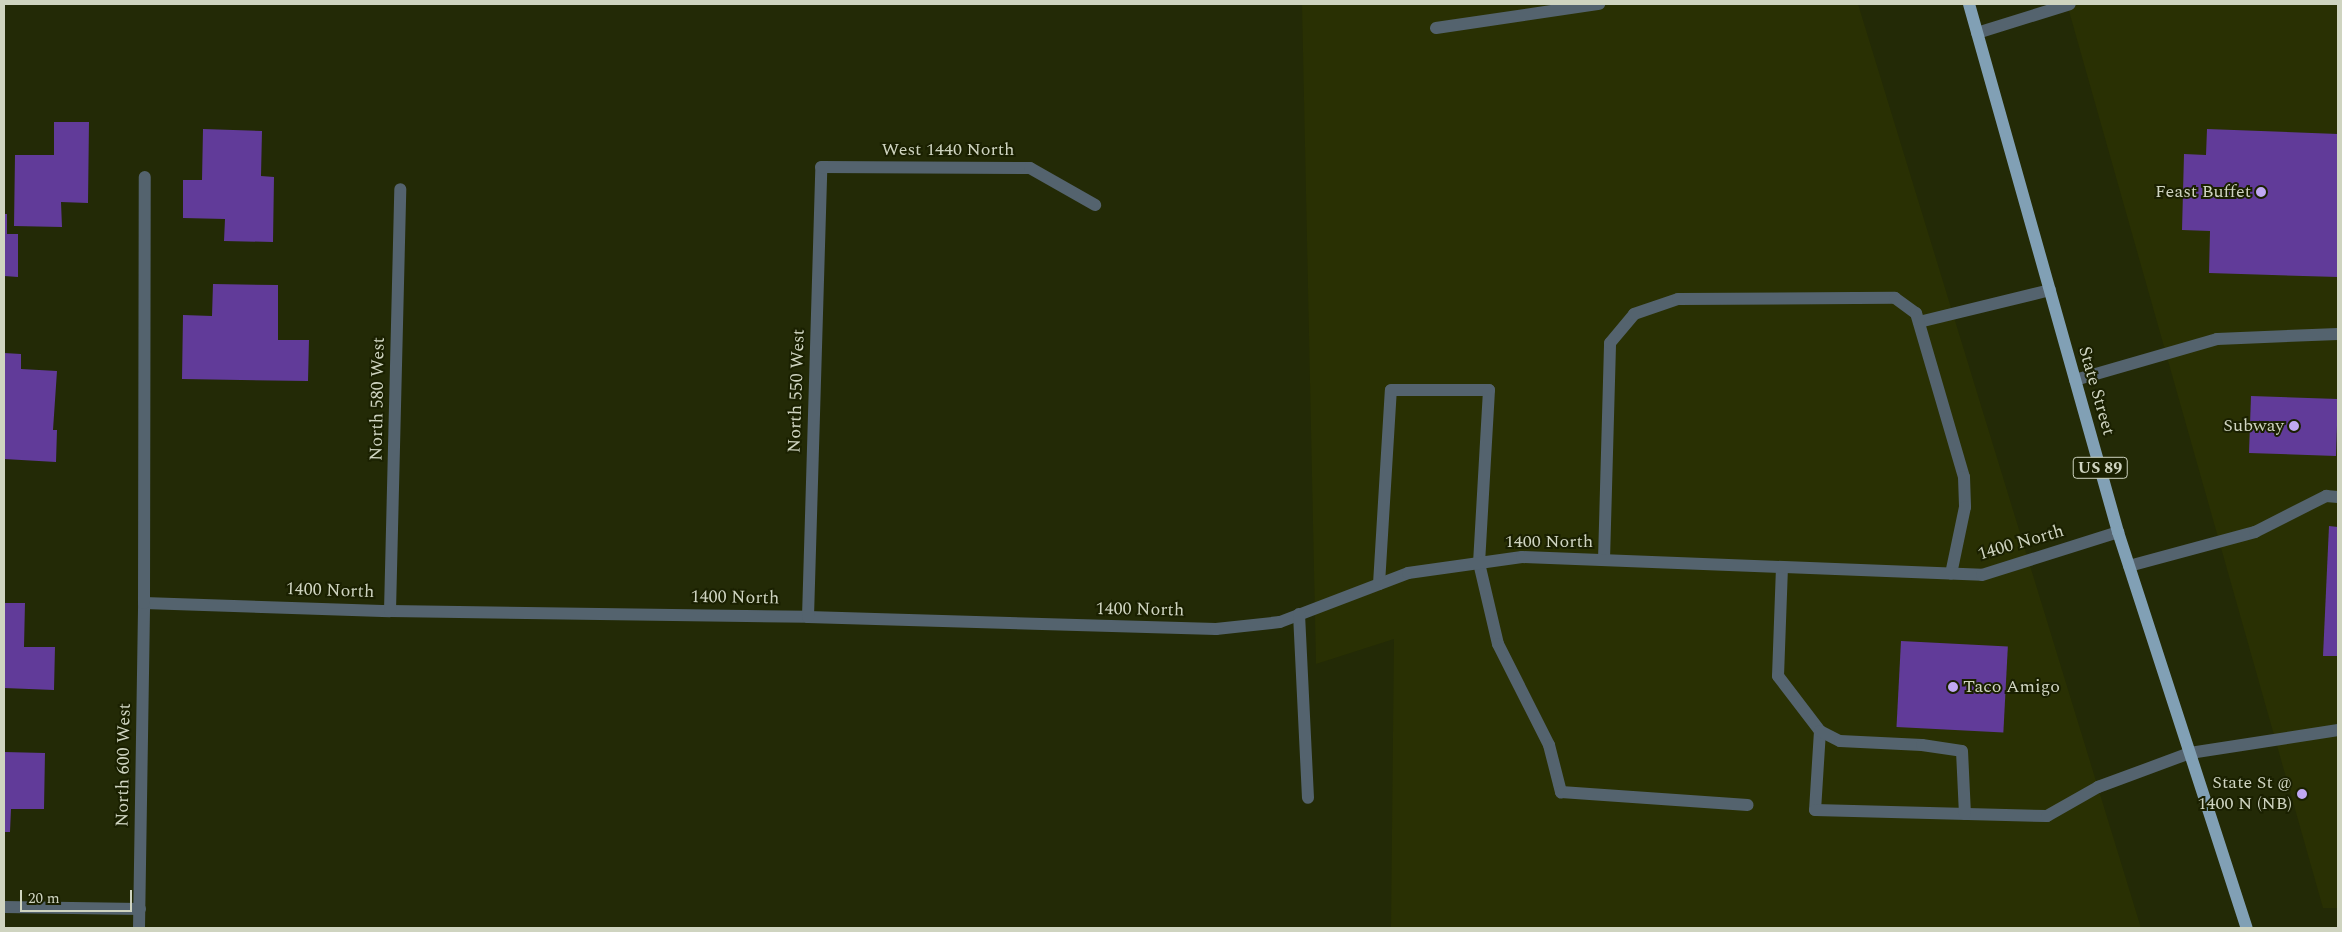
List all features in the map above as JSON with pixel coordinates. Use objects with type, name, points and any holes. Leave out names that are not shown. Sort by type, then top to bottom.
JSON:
[{"type":"main road","name":"State Street","points":[[1969,4],[2118,532],[2247,928]]},
{"type":"street","points":[[1436,28],[1599,4]]},
{"type":"street","points":[[1977,33],[2070,4]]},
{"type":"street","name":"West 1440 North","points":[[821,167],[1030,168],[1095,205]]},
{"type":"street","name":"North 550 West","points":[[808,617],[821,167]]},
{"type":"street","name":"North 600 West","points":[[139,928],[144,603],[145,177]]},
{"type":"street","name":"North 580 West","points":[[390,610],[400,189]]},
{"type":"street","points":[[1919,322],[2050,290]]},
{"type":"street","points":[[1604,560],[1610,343],[1634,314],[1678,298],[1895,298],[1916,313],[1964,477],[1966,507],[1951,574]]},
{"type":"street","points":[[2075,380],[2218,339],[2338,334]]},
{"type":"street","points":[[1379,584],[1391,390],[1489,390],[1479,563],[1498,644],[1549,745],[1561,792],[1748,805]]},
{"type":"street","points":[[2129,566],[2254,532],[2326,496],[2338,497]]},
{"type":"street","name":"1400 North","points":[[144,603],[390,610],[808,617],[1216,629],[1280,622],[1408,573],[1522,557],[1982,575],[2118,532]]},
{"type":"street","points":[[1782,567],[1778,676],[1820,731],[1840,741],[1922,745],[1962,751],[1965,814]]},
{"type":"street","points":[[1299,614],[1308,798]]},
{"type":"street","points":[[1820,731],[1816,810],[2047,816],[2098,787],[2190,753],[2338,730]]},
{"type":"street","points":[[4,907],[140,909]]},
{"type":"shaded area","points":[[1302,4],[1858,4],[2141,928],[1391,928],[1394,639],[1316,664]]},
{"type":"shaded area","points":[[2067,4],[2338,4],[2338,908],[2323,908]]},
{"type":"building","points":[[54,122],[89,122],[88,203],[61,202],[62,227],[14,226],[15,155],[54,155]]},
{"type":"building","points":[[203,129],[262,131],[261,176],[274,177],[273,242],[224,241],[225,219],[183,218],[183,180],[202,180]]},
{"type":"building","name":"Feast Buffet","points":[[2207,129],[2338,134],[2338,277],[2209,273],[2210,231],[2182,230],[2184,154],[2206,155]]},
{"type":"building","points":[[4,214],[7,214],[7,234],[18,234],[18,277],[4,276]]},
{"type":"building","points":[[213,284],[278,285],[278,340],[309,340],[308,381],[182,379],[183,315],[212,316]]},
{"type":"building","points":[[4,353],[21,354],[21,369],[57,371],[53,430],[57,430],[56,462],[4,459]]},
{"type":"building","name":"Subway","points":[[2251,396],[2338,399],[2336,456],[2249,453]]},
{"type":"building","points":[[2329,526],[2338,527],[2338,656],[2323,656]]},
{"type":"building","points":[[4,603],[25,603],[24,647],[55,647],[54,690],[4,688]]},
{"type":"building","name":"Taco Amigo","points":[[1901,641],[2008,647],[2003,732],[1896,727]]},
{"type":"building","points":[[4,752],[45,753],[44,809],[11,809],[10,832],[4,832]]},
{"type":"place","name":"Feast Buffet","points":[[2261,192]]},
{"type":"place","name":"Subway","points":[[2294,426]]},
{"type":"place","name":"Taco Amigo","points":[[1953,687]]},
{"type":"place","name":"State St @ 1400 N (NB)","points":[[2302,794]]}]
